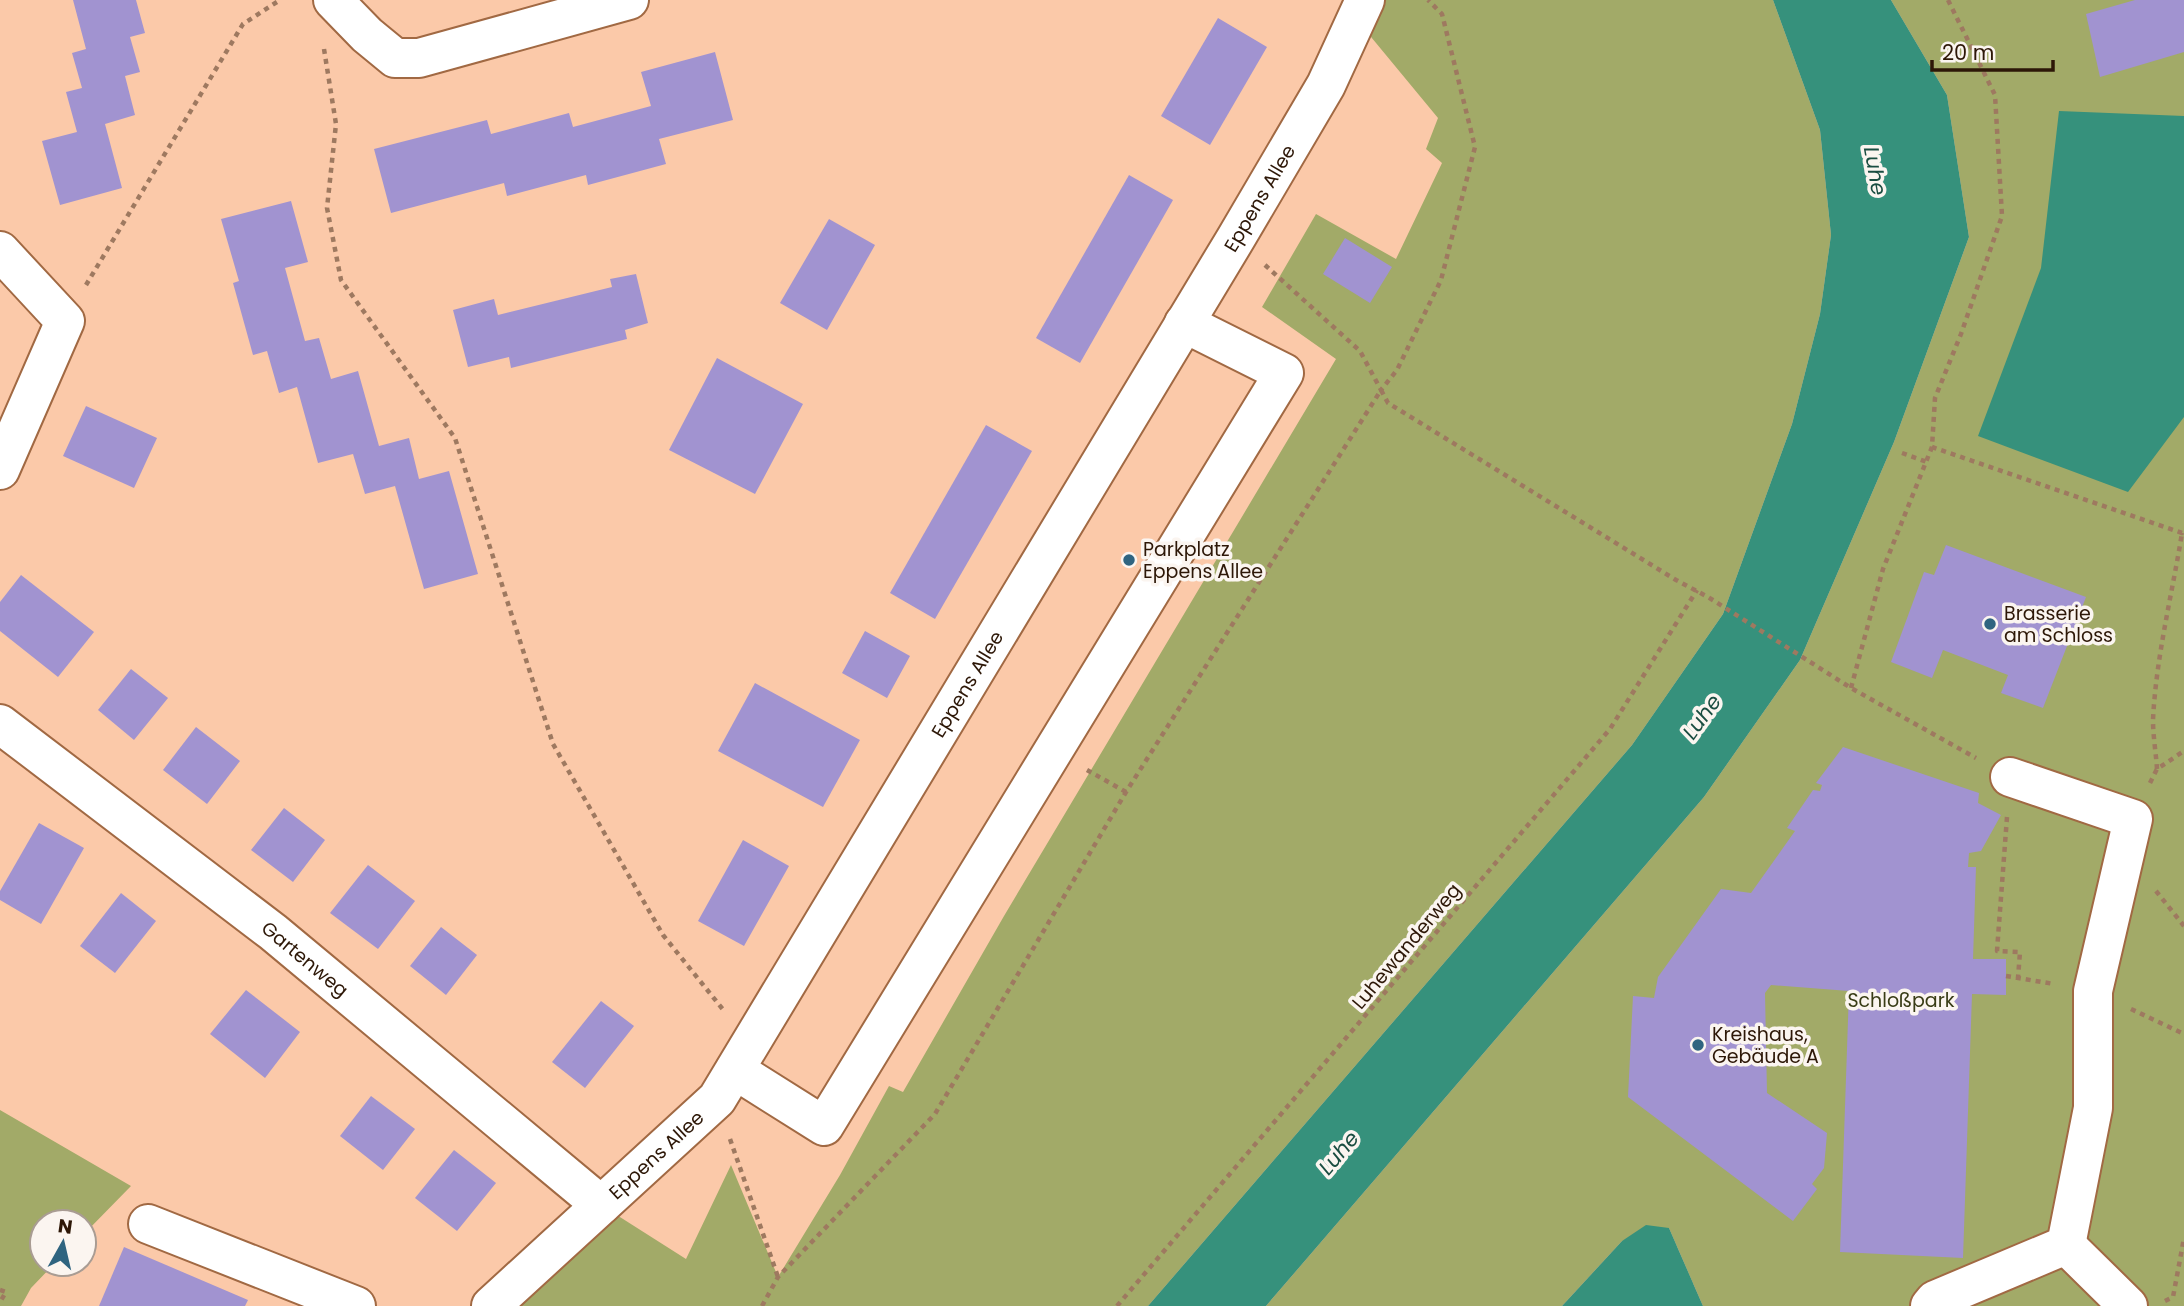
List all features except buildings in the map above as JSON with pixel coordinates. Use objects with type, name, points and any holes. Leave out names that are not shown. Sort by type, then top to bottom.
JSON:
[{"type":"street","points":[[333,0],[367,35],[396,58],[419,58],[629,0]]},
{"type":"street","name":"Eppens Allee","points":[[491,1306],[601,1205],[734,1070],[1236,239],[1326,86],[1364,0]]},
{"type":"street","points":[[0,251],[65,321],[0,470]]},
{"type":"street","points":[[734,1070],[824,1126],[1284,373],[1184,323]]},
{"type":"street","name":"Gartenweg","points":[[0,724],[273,932],[601,1205]]},
{"type":"street","points":[[2010,777],[2133,819],[2093,991],[2094,1108],[2066,1245]]},
{"type":"street","points":[[148,1224],[356,1306]]},
{"type":"street","points":[[1930,1306],[1936,1300],[2066,1245]]},
{"type":"street","points":[[2066,1245],[2128,1306]]},
{"type":"path","points":[[65,321],[243,24],[280,0]]},
{"type":"path","points":[[762,1306],[778,1277],[935,1114],[1126,792],[1381,390],[1397,370],[1441,280],[1475,147],[1442,14],[1428,0]]},
{"type":"path","points":[[1851,688],[1883,569],[1932,447],[1935,398],[2003,216],[1995,95],[1948,0]]},
{"type":"path","points":[[323,41],[336,124],[327,208],[341,280],[455,438],[553,744],[663,935],[734,1070],[778,1277]]},
{"type":"path","points":[[1236,239],[1360,351],[1388,403],[1676,580],[1697,590],[1851,688],[2010,777],[1997,951],[2020,952],[2018,978]]},
{"type":"path","points":[[1932,447],[2183,531],[2160,646],[2153,719],[2157,769],[2133,819]]},
{"type":"path","points":[[1902,453],[1927,462]]},
{"type":"path","name":"Luhewanderweg","points":[[1117,1306],[1610,729],[1697,590]]},
{"type":"path","points":[[2157,769],[2184,751]]},
{"type":"path","points":[[2006,976],[2093,991],[2184,1034]]},
{"type":"path","points":[[2154,1306],[2173,1297],[2184,1238]]},
{"type":"path","points":[[0,1290],[6,1292],[0,1302]]},
{"type":"green space","points":[[1365,0],[1773,0],[1820,130],[1831,235],[1820,314],[1792,424],[1723,614],[1632,745],[1148,1306],[491,1306],[601,1205],[686,1259],[731,1165],[778,1277],[840,1175],[889,1086],[903,1092],[1004,916],[1336,359],[1262,307],[1316,214],[1396,259],[1442,163],[1426,149],[1438,118],[1357,20]]},
{"type":"green space","name":"Schloßpark","points":[[1891,0],[2184,0],[2184,1306],[1703,1306],[1669,1228],[1622,1241],[1562,1306],[1266,1306],[1704,797],[1800,660],[1894,442],[1969,237],[1947,95]]},
{"type":"green space","points":[[0,1110],[131,1186],[98,1220],[98,1208],[28,1208],[28,1278],[41,1278],[31,1288],[21,1306],[0,1306]]},
{"type":"water","name":"Luhe","points":[[1773,0],[1891,0],[1947,95],[1969,237],[1894,442],[1800,660],[1704,797],[1266,1306],[1148,1306],[1632,745],[1723,614],[1792,424],[1820,314],[1831,235],[1820,130]]},
{"type":"water","points":[[2059,111],[2184,116],[2184,417],[2128,492],[1978,436],[2041,268]]},
{"type":"water","points":[[1646,1225],[1669,1228],[1703,1306],[1562,1306],[1622,1241]]},
{"type":"place","name":"Parkplatz Eppens Allee","points":[[1129,560]]},
{"type":"place","name":"Brasserie am Schloss","points":[[1990,624]]},
{"type":"place","name":"Kreishaus, Gebäude A","points":[[1698,1045]]}]
